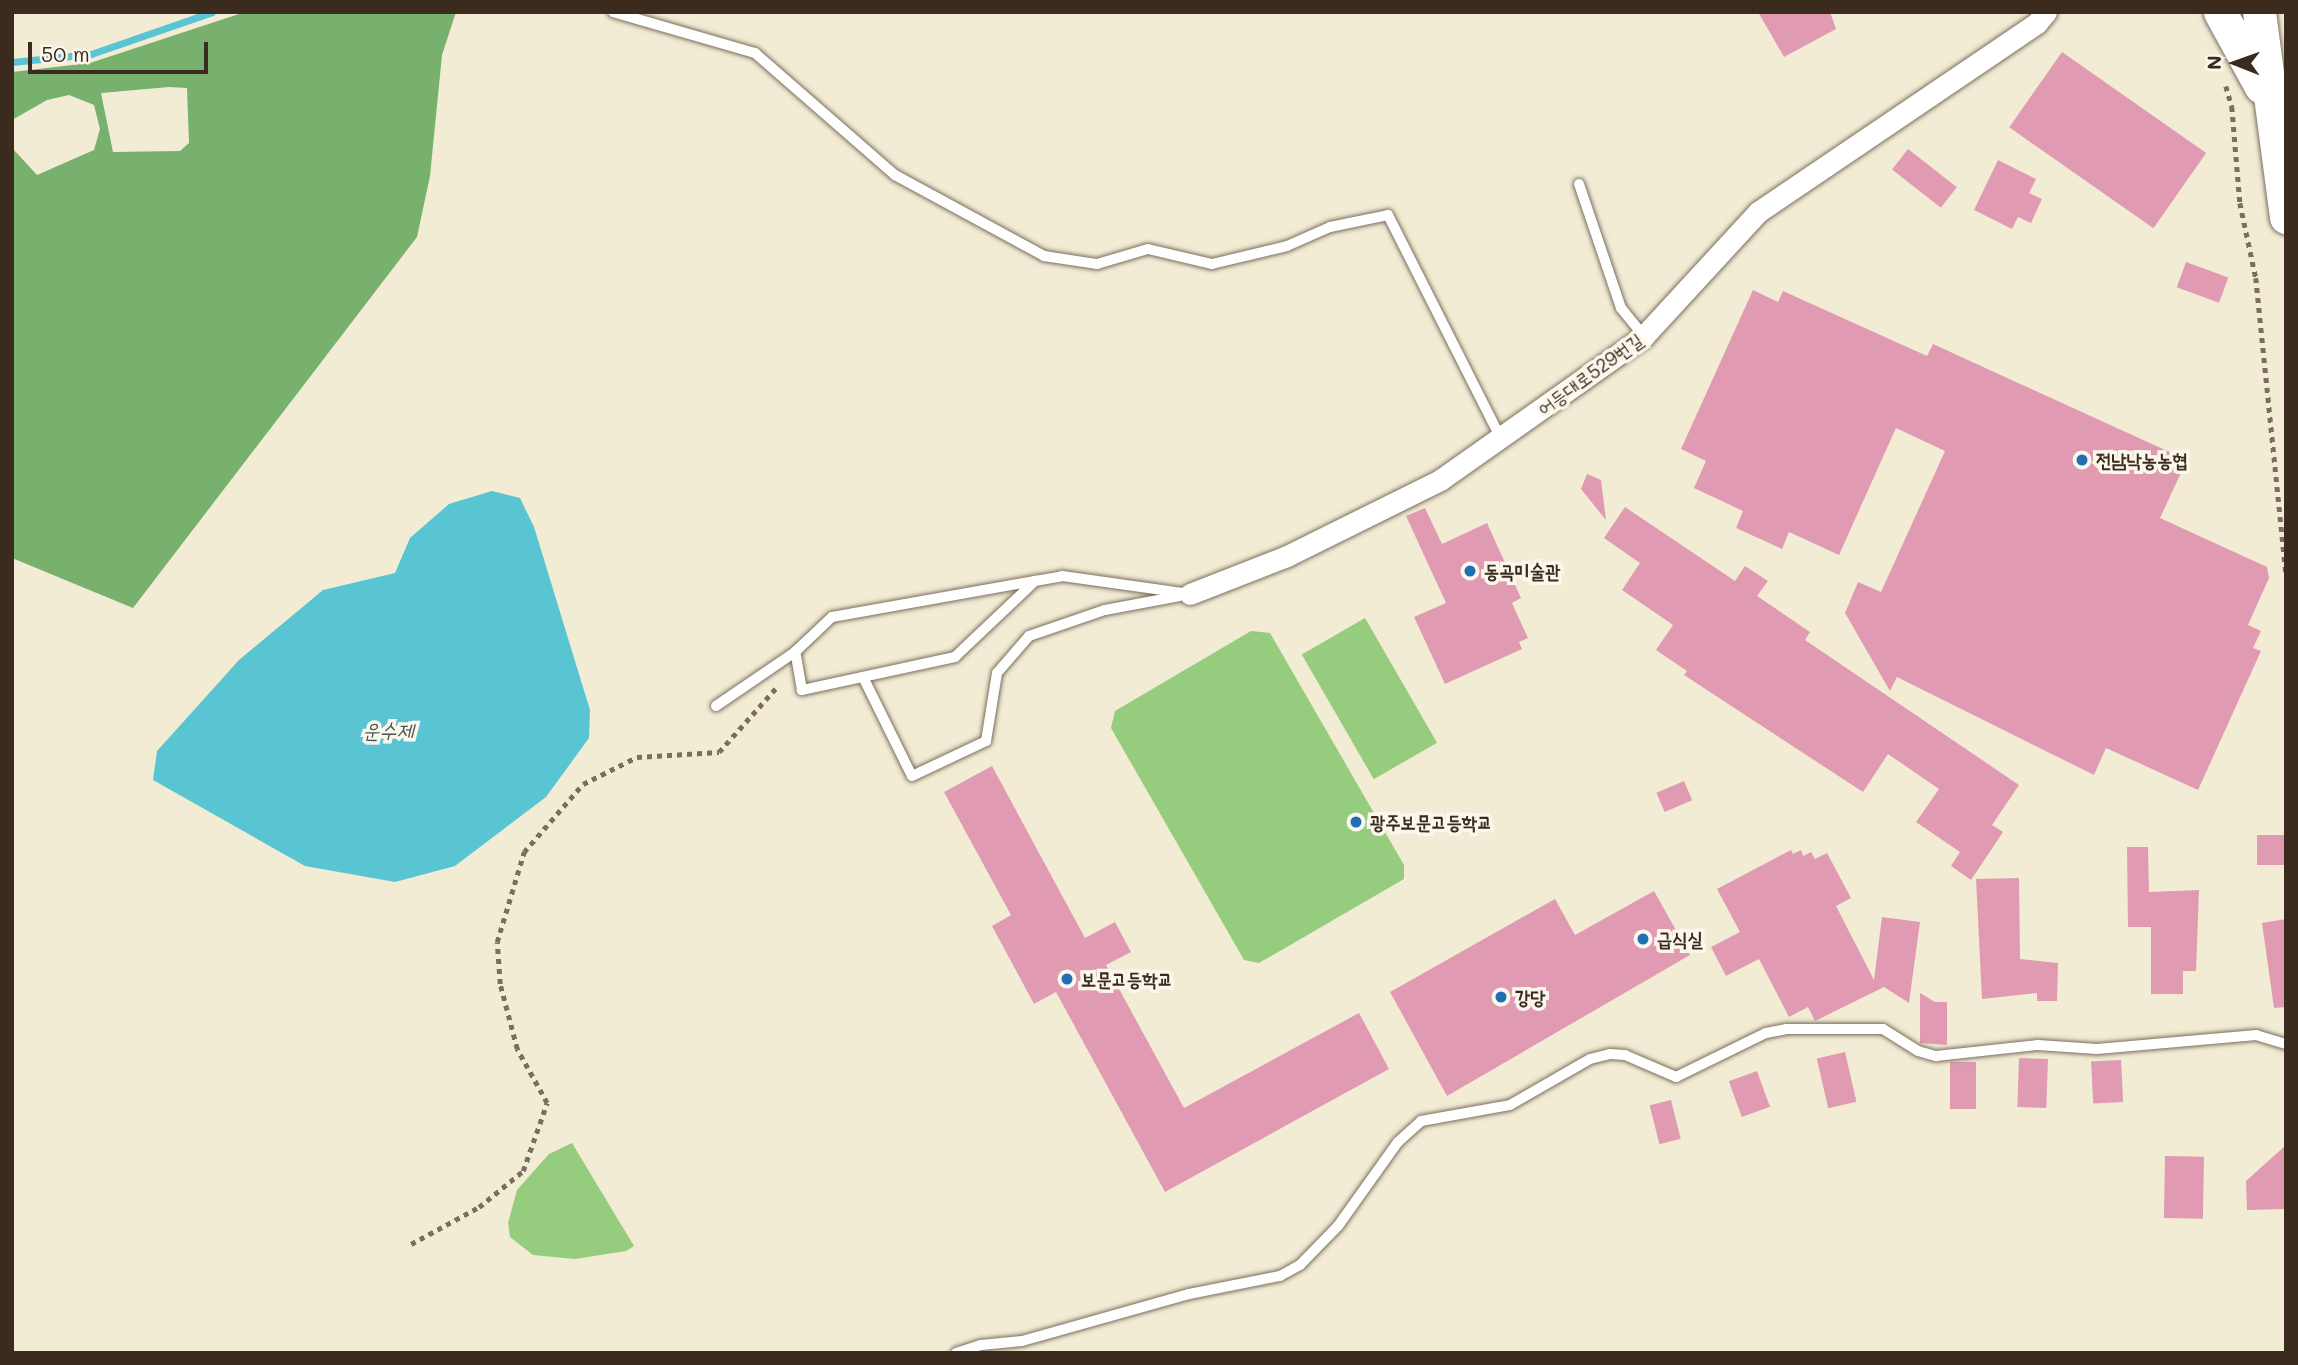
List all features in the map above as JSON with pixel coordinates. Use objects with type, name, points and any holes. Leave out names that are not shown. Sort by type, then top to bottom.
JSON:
[{"type":"main road","points":[[2220,12],[2272,107]]},
{"type":"main road","points":[[2259,12],[2286,217]]},
{"type":"street","name":"어등대로529번길","points":[[1190,594],[1287,556],[1416,492],[1501,439],[1644,336],[1758,212],[2037,23],[2046,12]]},
{"type":"lane","points":[[613,12],[755,53],[895,174],[1044,256],[1097,264],[1148,249],[1212,264],[1287,246],[1330,227],[1388,215],[1501,439]]},
{"type":"lane","points":[[1578,184],[1621,308],[1644,336]]},
{"type":"lane","points":[[716,706],[796,658],[832,617],[1062,576],[1190,594]]},
{"type":"lane","points":[[796,658],[802,690],[955,657],[1035,581]]},
{"type":"lane","points":[[863,677],[912,776],[986,741],[997,673],[1029,636],[1105,610],[1190,594]]},
{"type":"lane","points":[[956,1353],[1022,1341],[1189,1294],[1280,1276],[1300,1265],[1338,1226],[1398,1142],[1421,1121],[1510,1105],[1590,1059],[1610,1054],[1625,1055],[1676,1077],[1766,1033],[1787,1029],[1883,1030],[1936,1056],[2038,1045],[2097,1049],[2256,1035],[2286,1044]]},
{"type":"path","points":[[2225,82],[2232,107],[2240,203],[2256,278],[2286,573]]},
{"type":"path","points":[[411,1244],[479,1207],[523,1171],[547,1103],[517,1049],[500,984],[498,942],[524,852],[583,784],[615,764],[637,757],[719,752],[796,658]]},
{"type":"green space","points":[[245,12],[456,12],[442,55],[430,176],[417,237],[133,608],[12,558],[12,142],[14,150],[37,175],[94,150],[100,129],[94,105],[69,95],[47,100],[12,120],[12,72],[90,63]],"holes":[[[187,88],[189,143],[180,151],[113,152],[101,93]]]},
{"type":"green space","points":[[1365,618],[1437,743],[1374,779],[1302,654]]},
{"type":"green space","points":[[1251,631],[1270,633],[1404,865],[1404,879],[1259,963],[1244,960],[1111,728],[1115,711]]},
{"type":"green space","points":[[572,1143],[634,1246],[626,1251],[575,1259],[533,1255],[510,1237],[508,1223],[517,1190],[549,1154]]},
{"type":"water","name":"운수제","points":[[492,491],[520,498],[534,527],[590,710],[589,738],[546,797],[455,866],[395,882],[305,866],[153,780],[157,751],[239,660],[323,590],[395,573],[410,538],[449,504]]},
{"type":"building","points":[[1758,12],[1830,12],[1836,29],[1784,57]]},
{"type":"building","points":[[2062,52],[2206,153],[2153,228],[2009,127]]},
{"type":"building","points":[[1908,149],[1957,187],[1941,208],[1892,169]]},
{"type":"building","points":[[1998,160],[2036,179],[2029,193],[2042,199],[2031,223],[2018,217],[2012,229],[1974,210]]},
{"type":"building","points":[[2186,262],[2228,277],[2219,303],[2177,287]]},
{"type":"building","points":[[1753,290],[1778,302],[1783,291],[1927,356],[1933,344],[2187,460],[2160,518],[2267,567],[2269,578],[2248,625],[2261,631],[2253,648],[2261,651],[2198,790],[2106,748],[2094,775],[1897,677],[1890,691],[1845,613],[1858,582],[1881,592],[1945,451],[1896,428],[1839,555],[1789,532],[1782,549],[1736,528],[1743,511],[1694,488],[1706,461],[1681,449]]},
{"type":"building","points":[[1587,474],[1601,480],[1606,520],[1581,489]]},
{"type":"building","points":[[1625,507],[1735,581],[1745,566],[1768,581],[1757,596],[1810,632],[1805,640],[2019,785],[1992,825],[2003,832],[1971,880],[1951,866],[1960,852],[1916,822],[1939,789],[1888,754],[1863,792],[1684,675],[1687,671],[1656,650],[1673,625],[1622,590],[1640,563],[1604,538]]},
{"type":"building","name":"동곡미술관","points":[[1425,508],[1442,544],[1487,523],[1521,598],[1512,603],[1528,638],[1519,642],[1522,649],[1445,684],[1414,617],[1446,603],[1406,516]]},
{"type":"building","name":"보문고등학교","points":[[992,766],[1085,938],[1115,922],[1131,952],[1106,965],[1184,1108],[1359,1013],[1389,1069],[1165,1192],[1056,992],[1034,1004],[992,926],[1011,915],[944,792]]},
{"type":"building","points":[[1684,781],[1692,800],[1665,812],[1656,793]]},
{"type":"building","points":[[2257,835],[2286,835],[2286,865],[2257,865]]},
{"type":"building","points":[[2127,847],[2148,847],[2149,892],[2199,890],[2196,971],[2183,971],[2183,994],[2151,994],[2151,927],[2128,927]]},
{"type":"building","points":[[1791,850],[1793,854],[1801,850],[1803,856],[1811,852],[1815,859],[1827,853],[1851,898],[1836,906],[1874,980],[1882,917],[1920,922],[1909,1003],[1884,987],[1815,1021],[1808,1007],[1789,1017],[1759,959],[1726,976],[1711,947],[1740,932],[1717,889]]},
{"type":"building","points":[[2019,878],[2020,959],[2058,963],[2057,1001],[2037,1001],[2037,993],[1982,999],[1976,879]]},
{"type":"building","name":"강당","points":[[1654,891],[1690,955],[1447,1096],[1390,992],[1555,899],[1575,935]]},
{"type":"building","points":[[2286,919],[2286,1007],[2274,1008],[2262,923]]},
{"type":"building","points":[[1920,993],[1935,1002],[1947,1002],[1947,1045],[1920,1043]]},
{"type":"building","points":[[1845,1052],[1856,1102],[1828,1108],[1817,1059]]},
{"type":"building","points":[[2019,1058],[2048,1059],[2046,1108],[2017,1107]]},
{"type":"building","points":[[2121,1060],[2123,1102],[2093,1104],[2091,1062]]},
{"type":"building","points":[[1950,1062],[1976,1062],[1976,1109],[1950,1109]]},
{"type":"building","points":[[1757,1071],[1770,1107],[1742,1117],[1729,1081]]},
{"type":"building","points":[[1671,1100],[1681,1139],[1659,1144],[1650,1105]]},
{"type":"building","points":[[2286,1145],[2286,1209],[2247,1210],[2246,1181]]},
{"type":"building","points":[[2165,1156],[2204,1157],[2203,1219],[2164,1218]]},
{"type":"waterway","points":[[12,62],[91,54],[212,12]]},
{"type":"place","name":"전남낙농농협","points":[[2082,460]]},
{"type":"place","name":"동곡미술관","points":[[1470,571]]},
{"type":"place","name":"광주보문고등학교","points":[[1356,822]]},
{"type":"place","name":"급식실","points":[[1643,939]]},
{"type":"place","name":"보문고등학교","points":[[1067,979]]},
{"type":"place","name":"강당","points":[[1501,997]]}]
